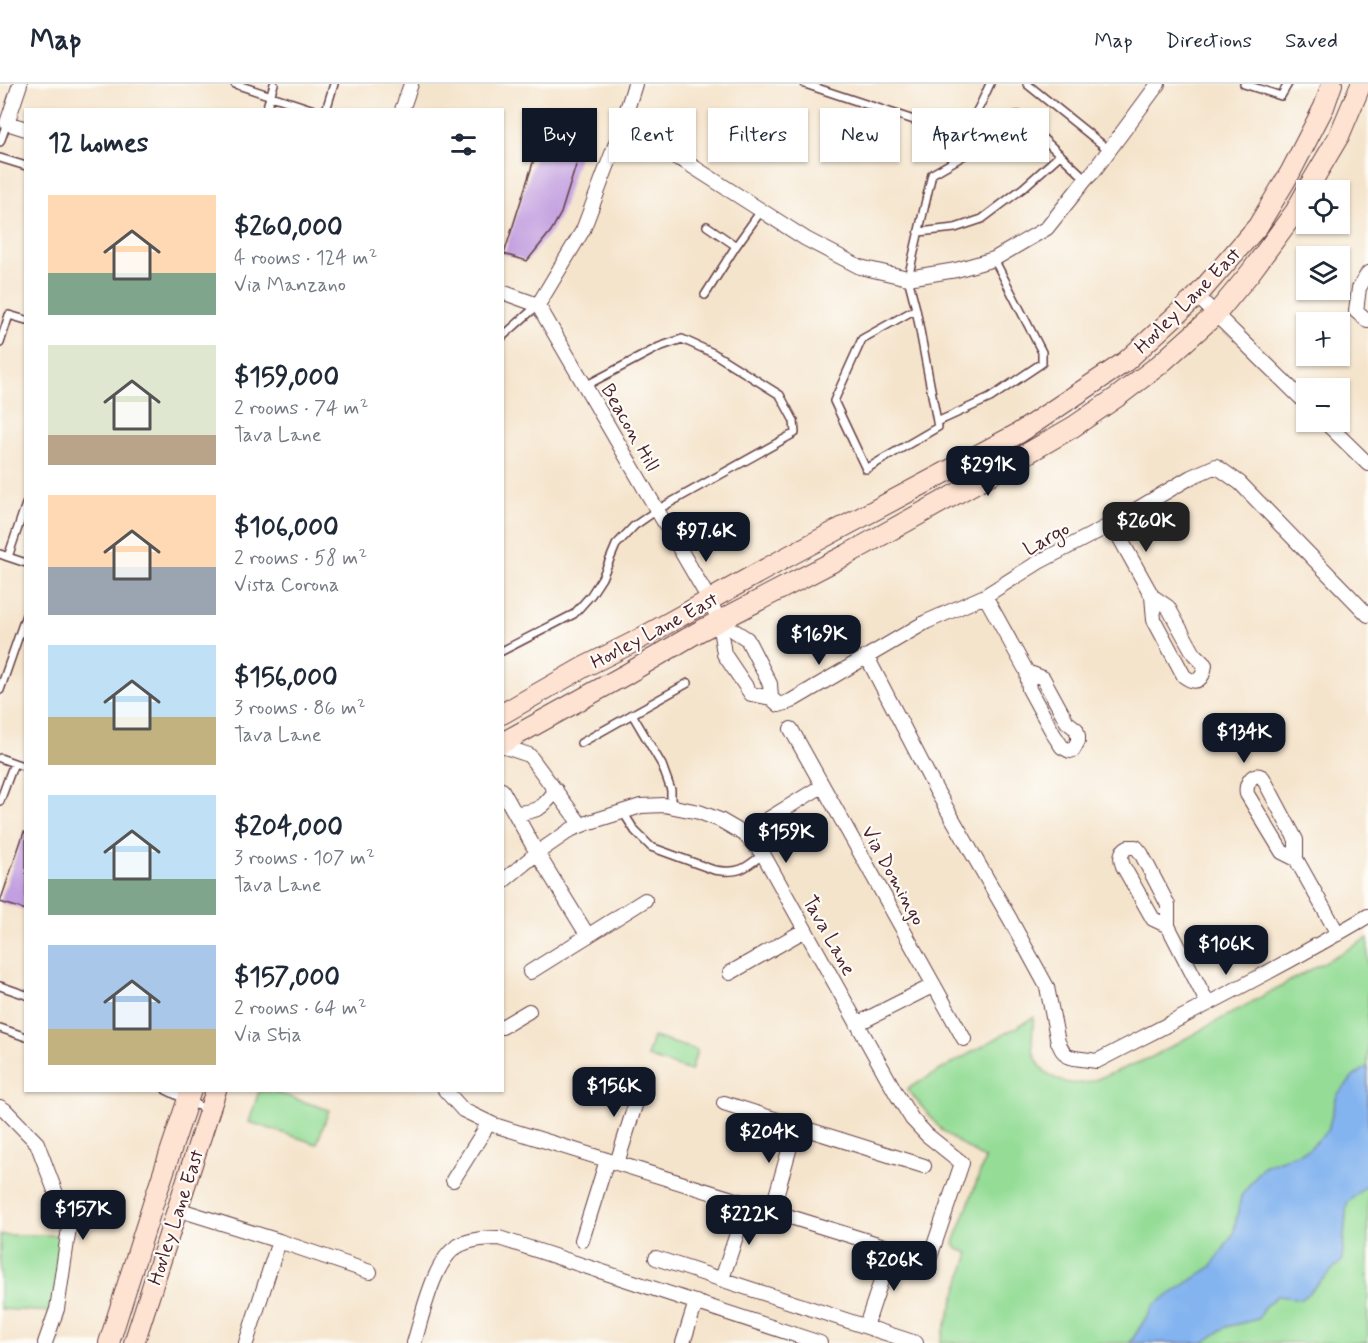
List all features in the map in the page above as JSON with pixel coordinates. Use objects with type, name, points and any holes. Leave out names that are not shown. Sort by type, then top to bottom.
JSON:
[{"type":"main road","name":"Hovley Lane East","points":[[504,713],[828,534],[1019,433],[1125,362],[1197,296],[1258,226],[1290,173],[1332,84]]},
{"type":"main road","name":"Hovley Lane East","points":[[1313,180],[1339,136],[1361,84]]},
{"type":"main road","name":"Hovley Lane East","points":[[504,743],[719,621],[877,538],[1073,427],[1159,365],[1216,314],[1250,273],[1296,210]]},
{"type":"main road","name":"Hovley Lane East","points":[[134,1343],[215,1092]]},
{"type":"main road","name":"Hovley Lane East","points":[[109,1343],[189,1096]]},
{"type":"street","points":[[20,84],[7,123],[24,128]]},
{"type":"street","points":[[403,108],[411,84]]},
{"type":"street","points":[[627,108],[635,84]]},
{"type":"street","points":[[686,162],[806,239],[860,267],[908,278],[956,270],[994,259],[1047,228],[1093,172],[1158,84]]},
{"type":"street","points":[[504,293],[538,305],[583,230],[609,161]]},
{"type":"street","points":[[1368,273],[1359,288],[1356,311],[1368,321]]},
{"type":"street","points":[[1197,296],[1296,393]]},
{"type":"street","name":"Beacon Hill","points":[[538,305],[710,601]]},
{"type":"street","points":[[1335,432],[1368,464]]},
{"type":"street","name":"Largo","points":[[710,601],[719,621],[724,654],[751,694],[771,698],[779,705],[791,701],[926,622],[985,596],[1040,562],[1112,524],[1191,477],[1215,466],[1240,483],[1366,610]]},
{"type":"street","points":[[1112,524],[1152,596],[1154,620],[1184,676],[1192,680],[1199,680],[1205,665],[1194,654],[1168,607],[1152,596]]},
{"type":"street","points":[[985,596],[1028,672],[1029,689],[1054,735],[1062,747],[1073,750],[1078,741],[1076,729],[1067,722],[1043,678],[1028,672]]},
{"type":"street","points":[[719,621],[747,639],[770,684],[771,698]]},
{"type":"street","points":[[867,657],[936,790],[1047,987],[1058,1042],[1067,1056],[1097,1061],[1208,1004],[1368,916]]},
{"type":"street","name":"Via Domingo","points":[[791,729],[964,1039]]},
{"type":"street","points":[[504,745],[530,755],[581,825]]},
{"type":"street","points":[[1296,858],[1282,852],[1247,794],[1248,783],[1256,775],[1263,778],[1296,840],[1296,858],[1338,934]]},
{"type":"street","points":[[744,834],[822,786]]},
{"type":"street","points":[[515,813],[537,810],[546,804],[556,790]]},
{"type":"street","points":[[504,794],[588,936]]},
{"type":"street","name":"Tava Lane","points":[[504,880],[537,853],[572,829],[641,806],[664,805],[699,812],[720,820],[744,834],[762,855],[806,930],[884,1074],[912,1119],[927,1135],[962,1163],[929,1260],[892,1248]]},
{"type":"street","points":[[1168,926],[1154,919],[1123,866],[1121,858],[1124,848],[1136,847],[1141,853],[1168,905],[1168,926],[1208,1004]]},
{"type":"street","points":[[530,972],[645,900]]},
{"type":"street","points":[[730,973],[806,930]]},
{"type":"street","points":[[857,1024],[934,985]]},
{"type":"street","points":[[504,1026],[529,1011]]},
{"type":"street","points":[[582,1240],[642,1083]]},
{"type":"street","points":[[447,1092],[463,1110],[489,1123],[892,1248],[866,1326]]},
{"type":"street","points":[[724,1103],[924,1166]]},
{"type":"street","points":[[0,1107],[37,1143],[69,1228],[57,1309],[45,1343]]},
{"type":"street","points":[[453,1180],[489,1123]]},
{"type":"street","points":[[771,1210],[796,1126]]},
{"type":"street","points":[[722,1279],[747,1203]]},
{"type":"street","points":[[177,1209],[370,1272]]},
{"type":"street","points":[[414,1343],[436,1273],[445,1258],[456,1247],[483,1238],[499,1238],[516,1243],[820,1343]]},
{"type":"street","points":[[246,1343],[279,1241]]},
{"type":"street","points":[[657,1258],[916,1343]]},
{"type":"street","points":[[683,1343],[696,1302]]},
{"type":"lane","points":[[235,84],[308,108]]},
{"type":"lane","points":[[267,108],[274,84]]},
{"type":"lane","points":[[327,108],[334,84]]},
{"type":"lane","points":[[805,84],[955,132],[966,126],[973,117],[990,84]]},
{"type":"lane","points":[[1027,84],[1109,150]]},
{"type":"lane","points":[[1244,84],[1281,96],[1288,84]]},
{"type":"lane","points":[[916,309],[862,339],[834,401],[866,469],[938,428],[916,309],[908,278],[932,174],[964,155],[985,122],[1018,115],[1086,179]]},
{"type":"lane","points":[[0,142],[7,123]]},
{"type":"lane","points":[[919,232],[955,228],[982,219],[1023,188],[1060,155]]},
{"type":"lane","points":[[0,158],[24,165]]},
{"type":"lane","points":[[705,296],[761,211]]},
{"type":"lane","points":[[707,226],[736,246]]},
{"type":"lane","points":[[937,422],[990,398],[1042,363],[1042,352],[994,259]]},
{"type":"lane","points":[[504,335],[538,305]]},
{"type":"lane","points":[[0,343],[9,315],[24,319]]},
{"type":"lane","points":[[504,650],[574,614],[602,578],[616,545],[634,526],[657,510],[795,433],[794,422],[780,395],[712,353],[682,339],[659,346],[585,386]]},
{"type":"lane","points":[[8,557],[24,510]]},
{"type":"lane","points":[[0,554],[24,562]]},
{"type":"lane","points":[[0,690],[24,621]]},
{"type":"lane","points":[[581,743],[688,683]]},
{"type":"lane","points":[[632,714],[662,765],[671,790],[671,807]]},
{"type":"lane","points":[[0,758],[24,766]]},
{"type":"lane","points":[[0,801],[14,763]]},
{"type":"lane","points":[[623,812],[634,831],[651,847],[714,870],[724,872],[745,868],[762,855]]},
{"type":"lane","points":[[0,986],[24,994]]},
{"type":"lane","points":[[0,1028],[24,1036]]},
{"type":"lane","points":[[174,1092],[189,1096],[209,1111]]},
{"type":"green space","points":[[1368,938],[1368,1343],[940,1343],[969,1253],[957,1249],[954,1243],[985,1159],[953,1139],[939,1127],[907,1089],[1034,1017],[1033,1050],[1048,1074],[1064,1082],[1092,1081],[1152,1057]]},
{"type":"green space","points":[[653,1037],[697,1050],[691,1071],[647,1057]]},
{"type":"green space","points":[[259,1092],[275,1092],[329,1110],[317,1144],[249,1122]]},
{"type":"green space","points":[[0,1235],[64,1235],[53,1312],[0,1309]]},
{"type":"water","points":[[1368,1066],[1368,1184],[1347,1203],[1342,1261],[1302,1299],[1277,1296],[1264,1307],[1258,1319],[1226,1327],[1203,1343],[1130,1343],[1154,1305],[1211,1267],[1233,1235],[1241,1196],[1263,1166],[1308,1150],[1328,1130],[1337,1095],[1353,1077]]},
{"type":"building","points":[[533,162],[577,162],[561,213],[551,231],[527,261],[504,254]]},
{"type":"building","points":[[24,832],[24,909],[0,902]]}]
